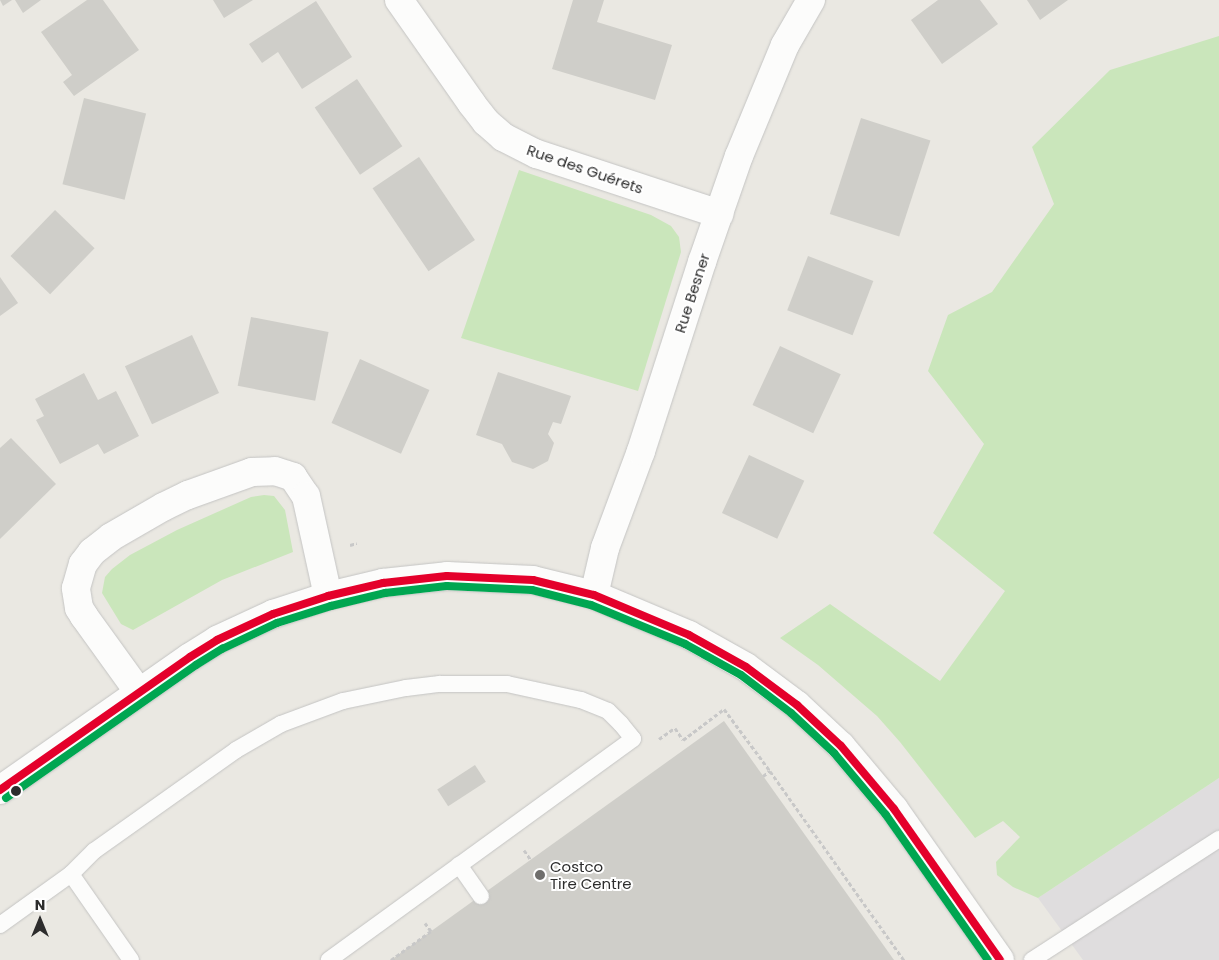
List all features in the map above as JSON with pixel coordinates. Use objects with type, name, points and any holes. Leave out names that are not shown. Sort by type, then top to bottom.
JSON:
[{"type":"street","name":"Rue des Guérets","points":[[399,0],[472,104],[486,122],[503,138],[537,154],[719,214]]},
{"type":"street","name":"Rue Besner","points":[[594,595],[605,548],[641,451],[719,214],[750,127],[785,45],[811,0]]},
{"type":"street","points":[[138,691],[79,608],[76,588],[83,564],[92,552],[111,537],[163,507],[197,491],[252,472],[275,471],[293,477],[306,496],[328,596]]},
{"type":"street","points":[[0,790],[138,691],[230,633],[273,614],[328,596],[383,583],[447,576],[534,580],[594,595],[689,636],[746,667],[797,705],[841,746],[888,802],[1000,960]]},
{"type":"lane","points":[[0,925],[71,874],[94,851],[236,750],[281,724],[343,701],[406,688],[440,684],[507,684],[540,689],[599,706],[614,716],[633,739],[329,960]]},
{"type":"lane","points":[[1032,960],[1219,839]]},
{"type":"lane","points":[[460,865],[480,896]]},
{"type":"lane","points":[[71,874],[131,960]]},
{"type":"path","points":[[633,739],[657,740],[675,728],[683,740],[724,709],[904,960]]},
{"type":"path","points":[[763,776],[770,771]]},
{"type":"path","points":[[391,960],[431,931]]},
{"type":"shaded area","points":[[1219,778],[1219,960],[1083,960],[1038,898]]},
{"type":"green space","points":[[1219,36],[1219,778],[1038,898],[1013,887],[997,875],[996,862],[1020,837],[1003,821],[975,838],[900,742],[877,716],[818,665],[780,638],[830,604],[940,681],[1005,591],[933,533],[984,444],[928,371],[948,315],[992,292],[1054,204],[1032,147],[1110,70]]},
{"type":"green space","points":[[519,170],[651,215],[671,226],[679,237],[681,252],[638,391],[461,338]]},
{"type":"green space","points":[[274,496],[285,510],[293,552],[222,580],[133,630],[121,624],[102,593],[105,577],[112,569],[130,555],[177,530],[251,497]]},
{"type":"building","points":[[0,0],[12,0],[3,6]]},
{"type":"building","points":[[15,0],[41,0],[23,13]]},
{"type":"building","points":[[87,0],[103,0],[139,50],[74,96],[63,82],[72,75],[41,32]]},
{"type":"building","points":[[213,0],[253,0],[224,18]]},
{"type":"building","points":[[573,0],[604,0],[597,22],[672,45],[655,100],[552,69]]},
{"type":"building","points":[[938,0],[980,0],[998,24],[942,64],[911,20]]},
{"type":"building","points":[[1027,0],[1068,0],[1040,20]]},
{"type":"building","points":[[316,1],[352,57],[302,89],[278,52],[262,63],[249,44]]},
{"type":"building","points":[[357,79],[402,146],[360,175],[315,108]]},
{"type":"building","points":[[84,98],[146,113],[125,200],[62,184]]},
{"type":"building","points":[[861,118],[930,141],[899,237],[830,214]]},
{"type":"building","points":[[419,157],[475,240],[428,271],[373,188]]},
{"type":"building","points":[[55,210],[95,248],[50,294],[11,256]]},
{"type":"building","points":[[808,256],[873,281],[853,335],[787,310]]},
{"type":"building","points":[[0,277],[18,303],[0,316]]},
{"type":"building","points":[[251,317],[329,332],[315,401],[238,386]]},
{"type":"building","points":[[192,335],[219,393],[152,424],[125,366]]},
{"type":"building","points":[[780,346],[841,374],[813,433],[753,405]]},
{"type":"building","points":[[360,359],[429,390],[401,454],[332,423]]},
{"type":"building","points":[[498,372],[571,396],[561,424],[553,422],[548,434],[554,443],[548,461],[533,469],[512,462],[502,444],[476,435]]},
{"type":"building","points":[[84,373],[98,400],[116,391],[139,436],[104,454],[98,444],[60,464],[36,420],[44,416],[35,399]]},
{"type":"building","points":[[11,438],[56,484],[0,539],[0,448]]},
{"type":"building","points":[[749,455],[804,481],[777,539],[722,513]]},
{"type":"building","points":[[724,721],[894,960],[391,960]]},
{"type":"building","points":[[475,765],[486,782],[448,806],[437,790]]},
{"type":"transit line","points":[[0,790],[190,657],[217,640],[273,614],[328,596],[383,583],[447,576],[533,580],[594,595],[689,635],[746,667],[797,705],[841,746],[894,809],[1000,960]]},
{"type":"transit line","points":[[6,798],[196,665],[222,649],[277,623],[331,606],[385,593],[447,586],[532,590],[591,605],[685,644],[741,675],[791,713],[834,753],[886,815],[988,960]]},
{"type":"place","name":"Costco Tire Centre","points":[[540,875]]}]
